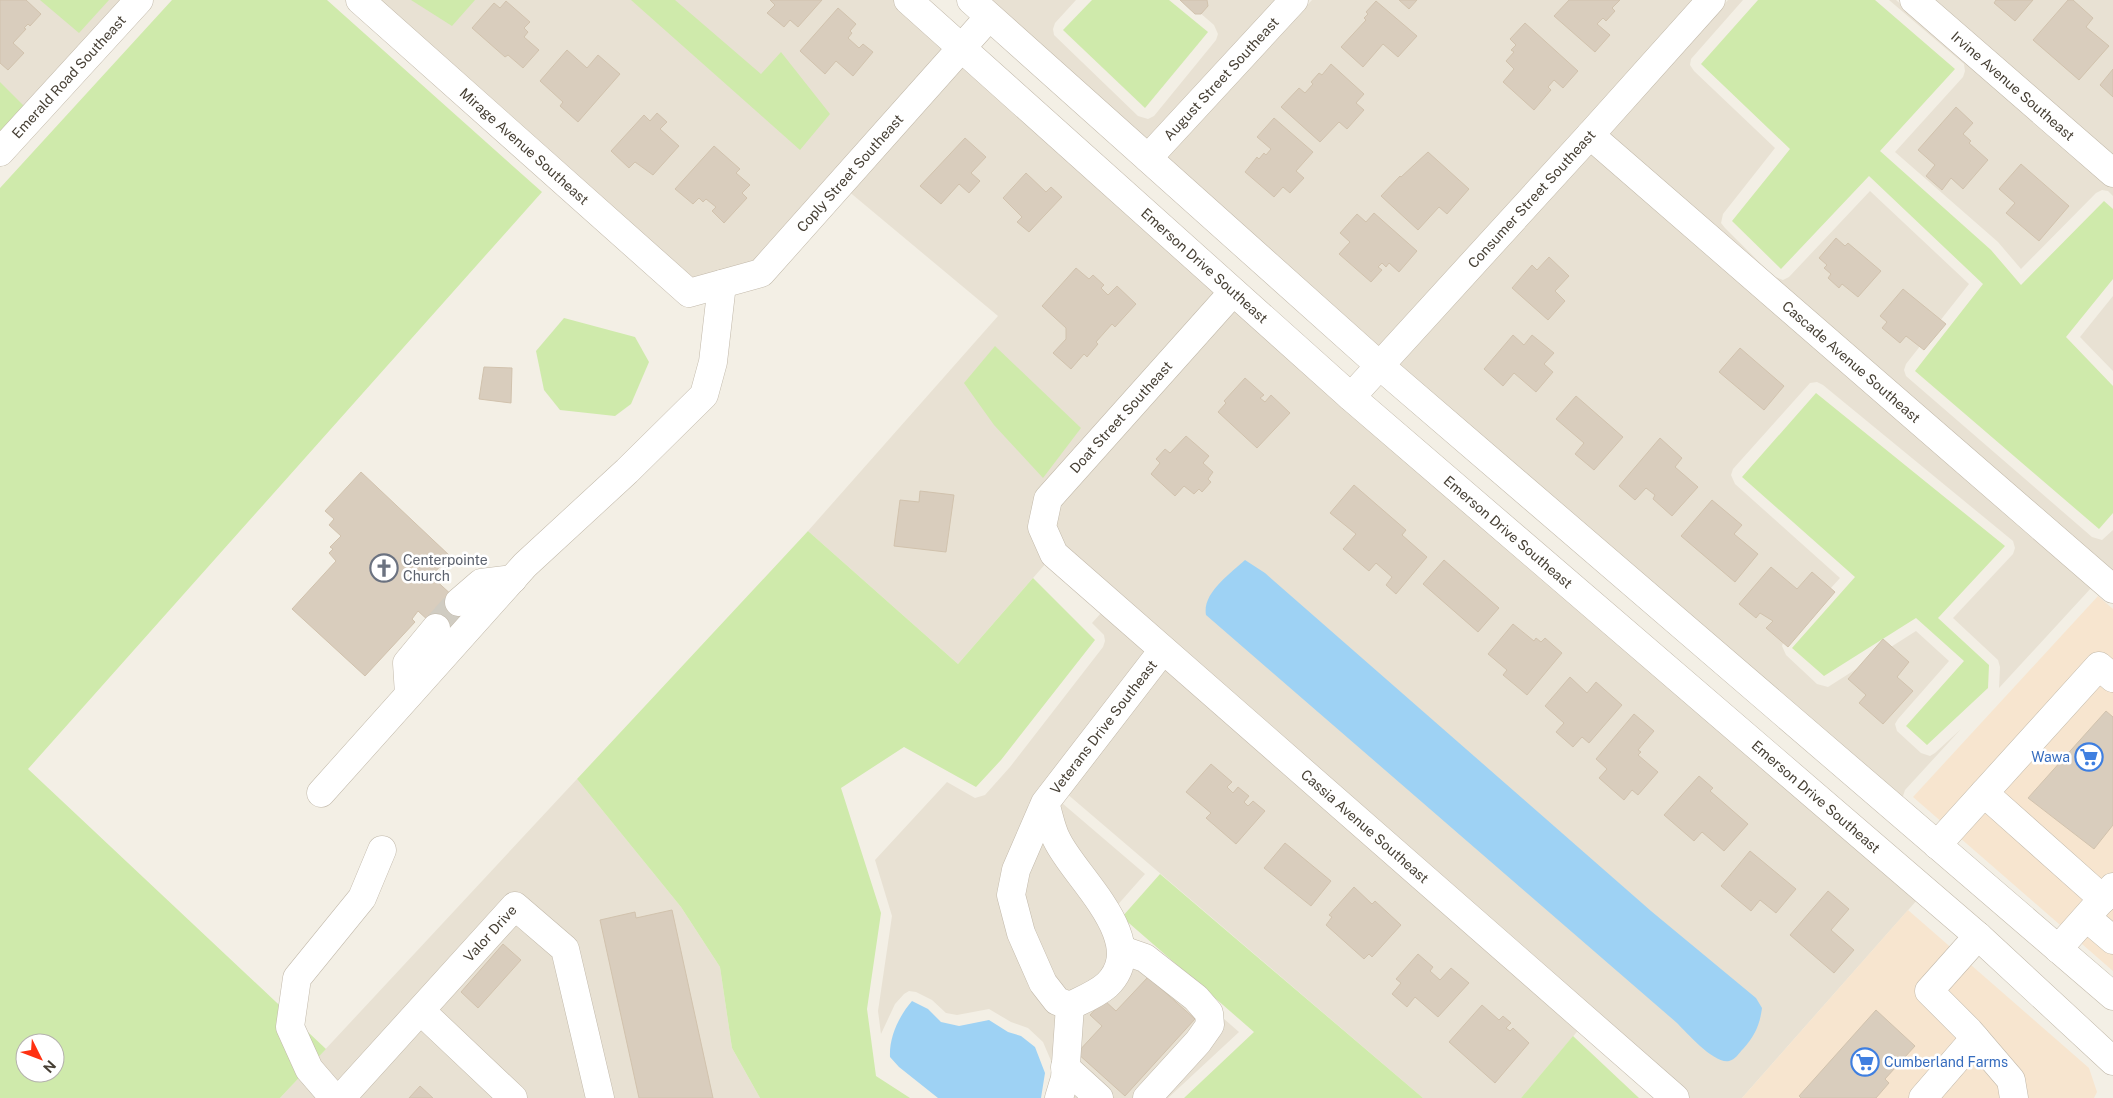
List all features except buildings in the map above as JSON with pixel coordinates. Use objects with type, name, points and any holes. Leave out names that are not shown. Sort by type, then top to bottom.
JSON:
[{"type":"street","name":"Emerald Road Southeast","points":[[0,152],[139,0]]},
{"type":"street","name":"Mirage Avenue Southeast","points":[[360,0],[689,293]]},
{"type":"street","name":"Emerson Drive Southeast","points":[[908,0],[1351,397],[1978,936],[2113,1061]]},
{"type":"street","name":"August Street Southeast","points":[[1148,158],[1294,0]]},
{"type":"street","name":"Consumer Street Southeast","points":[[1351,397],[1590,136],[1711,0]]},
{"type":"street","name":"Irvine Avenue Southeast","points":[[1914,0],[2113,172]]},
{"type":"street","name":"Coply Street Southeast","points":[[689,293],[761,273],[962,49],[980,8]]},
{"type":"street","points":[[980,8],[1379,365],[2113,996]]},
{"type":"street","name":"Cascade Avenue Southeast","points":[[1590,136],[2113,589]]},
{"type":"street","points":[[321,793],[514,579],[704,395],[713,362],[722,284]]},
{"type":"street","name":"Doat Street Southeast","points":[[1054,554],[1042,528],[1048,499],[1234,292]]},
{"type":"street","name":"Cassia Avenue Southeast","points":[[1054,554],[1675,1098]]},
{"type":"street","points":[[459,602],[481,583],[514,579]]},
{"type":"street","points":[[410,694],[407,662],[436,628]]},
{"type":"street","name":"Veterans Drive Southeast","points":[[1070,1006],[1057,1001],[1043,983],[1021,933],[1011,894],[1016,870],[1046,803],[1163,650]]},
{"type":"street","points":[[1937,845],[2099,666],[2113,678]]},
{"type":"street","points":[[1984,793],[2101,901],[2113,940]]},
{"type":"street","points":[[1046,803],[1056,840],[1102,903],[1122,950],[1118,970],[1107,985],[1070,1006],[1065,1067],[1059,1098]]},
{"type":"street","points":[[334,1098],[309,1069],[290,1027],[297,978],[362,898],[382,850]]},
{"type":"street","points":[[2058,949],[2101,901]]},
{"type":"street","name":"Valor Drive","points":[[342,1098],[515,906],[565,949],[600,1098]]},
{"type":"street","points":[[1978,936],[1929,991],[2011,1080],[2014,1098]]},
{"type":"street","points":[[1122,950],[1145,958],[1196,998],[1209,1013],[1210,1025],[1198,1042],[1146,1098]]},
{"type":"street","points":[[420,1011],[514,1098]]},
{"type":"street","points":[[1923,1098],[1974,1038]]},
{"type":"street","points":[[1065,1067],[1099,1098]]},
{"type":"shaded area","points":[[0,0],[139,0],[0,152]]},
{"type":"shaded area","points":[[360,0],[908,0],[1925,891],[1742,1098],[1675,1098],[1586,1021],[1521,1098],[1423,1098],[1059,787],[1163,651],[1054,554],[958,664],[808,531],[998,316],[841,185],[761,273],[689,293]]},
{"type":"shaded area","points":[[988,0],[1076,0],[1055,23],[1054,35],[1138,116],[1148,119],[1154,116],[1216,40],[1218,34],[1214,25],[1185,0],[1276,0],[1146,141]]},
{"type":"shaded area","points":[[1312,0],[1693,0],[1580,127],[1377,348],[1165,159]]},
{"type":"shaded area","points":[[1728,0],[1743,0],[1691,59],[1690,65],[1775,148],[1723,214],[1721,223],[1773,276],[1783,280],[1789,277],[1870,191],[1969,284],[1906,364],[1904,370],[1906,376],[2092,537],[2102,540],[2113,530],[2113,574],[1608,136]]},
{"type":"shaded area","points":[[1889,0],[1896,0],[2113,188],[2113,196],[2108,191],[2102,190],[2096,193],[2021,269],[1998,242],[1895,152],[1963,77],[1965,71],[1964,64]]},
{"type":"shaded area","points":[[1931,0],[2113,0],[2113,157]]},
{"type":"shaded area","points":[[1592,153],[2092,587],[1999,688],[2000,667],[1998,660],[1953,618],[2013,554],[2015,548],[2013,541],[1817,382],[1810,383],[1733,469],[1731,475],[1735,484],[1840,578],[1784,640],[1782,646],[1786,655],[1817,684],[1828,687],[1916,631],[1949,661],[1895,724],[1897,731],[1921,753],[1930,756],[1961,729],[1905,790],[1904,802],[1397,365]]},
{"type":"shaded area","points":[[2113,296],[2113,371],[2080,337]]},
{"type":"shaded area","points":[[2098,596],[2113,609],[2113,971],[1913,797]]},
{"type":"shaded area","points":[[1102,612],[1146,651],[1028,805],[1049,821],[1062,803],[1145,874],[1114,909],[1113,922],[1239,1032],[1168,1098],[1052,1098],[1055,1070],[1043,1042],[1028,1028],[1011,1022],[989,1009],[957,1015],[946,1013],[932,1000],[916,992],[909,991],[895,1004],[881,1034],[878,1011],[892,916],[875,860],[947,782],[975,798],[985,795],[1010,767],[1103,647],[1104,635],[1092,623]]},
{"type":"shaded area","points":[[577,779],[681,907],[720,967],[732,1048],[760,1098],[280,1098]]},
{"type":"shaded area","points":[[1908,910],[2089,1068],[2097,1092],[2094,1098],[1742,1098]]},
{"type":"green space","points":[[40,0],[109,0],[79,33]]},
{"type":"green space","points":[[172,0],[327,0],[542,192],[28,769],[326,1049],[280,1098],[0,1098],[0,188]]},
{"type":"green space","points":[[411,0],[475,0],[452,26]]},
{"type":"green space","points":[[631,0],[675,0],[761,74],[781,52],[830,114],[800,150]]},
{"type":"green space","points":[[1092,0],[1169,0],[1208,32],[1145,108],[1063,30]]},
{"type":"green space","points":[[1758,0],[1875,0],[1955,69],[1880,151],[1991,250],[2021,285],[2104,201],[2113,209],[2113,279],[2066,337],[2113,386],[2113,513],[2099,529],[1915,371],[1983,284],[1869,176],[1781,269],[1732,221],[1790,149],[1701,64]]},
{"type":"green space","points":[[0,82],[33,115],[0,152]]},
{"type":"green space","points":[[564,318],[635,337],[649,362],[631,404],[615,416],[560,410],[544,390],[536,351]]},
{"type":"green space","points":[[995,346],[1081,428],[1043,478],[994,425],[964,383]]},
{"type":"green space","points":[[1816,393],[2005,546],[1938,618],[1989,665],[1988,688],[1927,745],[1906,726],[1964,661],[1916,618],[1824,676],[1792,648],[1855,577],[1742,477]]},
{"type":"green space","points":[[808,531],[958,664],[1033,578],[1095,640],[1001,760],[976,787],[904,747],[841,788],[881,913],[867,1009],[876,1076],[910,1098],[760,1098],[732,1048],[720,967],[681,907],[577,779]]},
{"type":"green space","points":[[1160,874],[1423,1098],[1184,1098],[1254,1032],[1122,917]]},
{"type":"green space","points":[[1573,1036],[1639,1098],[1521,1098]]},
{"type":"water","points":[[1245,560],[1265,573],[1651,911],[1756,998],[1762,1008],[1760,1019],[1754,1035],[1737,1056],[1729,1061],[1723,1061],[1701,1047],[1677,1023],[1206,615],[1208,599],[1218,584]]},
{"type":"water","points":[[912,1001],[928,1009],[941,1022],[959,1026],[989,1020],[1008,1032],[1021,1036],[1035,1047],[1045,1073],[1041,1098],[938,1098],[899,1067],[890,1057],[893,1034],[903,1013]]},
{"type":"tunnel","points":[[436,628],[459,602]]},
{"type":"place","name":"Centerpointe Church","points":[[384,568]]},
{"type":"place","name":"Wawa","points":[[2089,757]]},
{"type":"place","name":"Cumberland Farms","points":[[1865,1062]]}]
